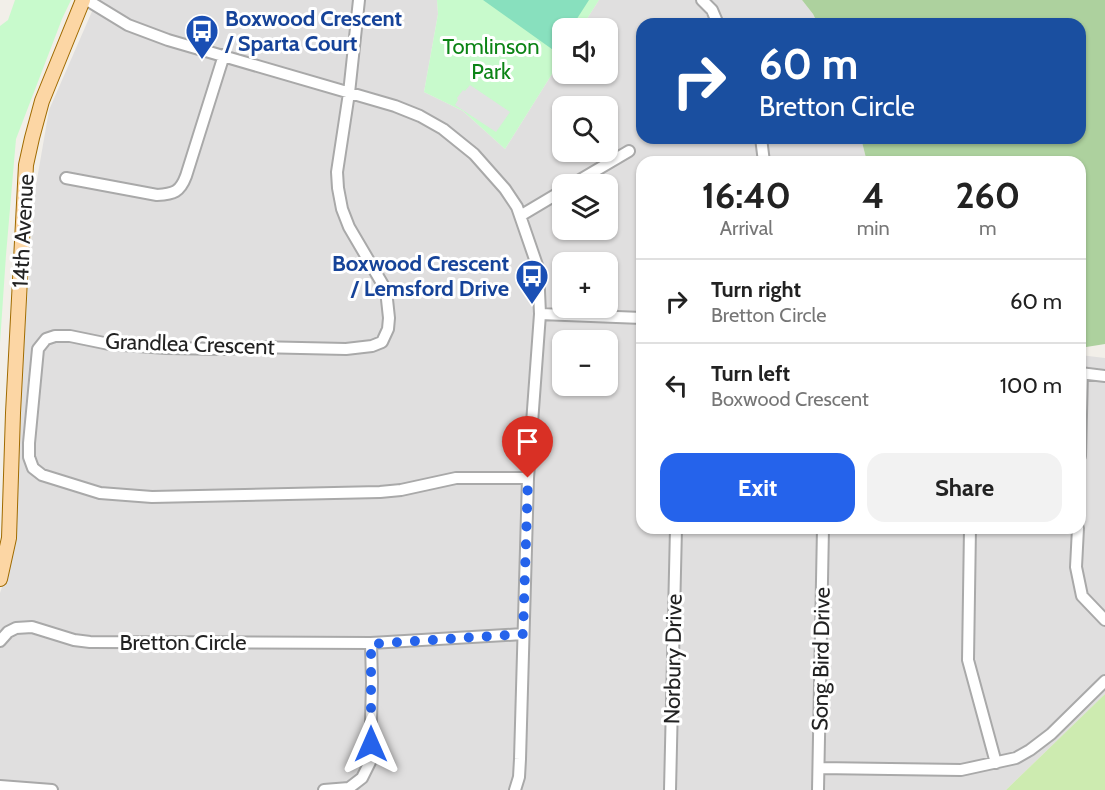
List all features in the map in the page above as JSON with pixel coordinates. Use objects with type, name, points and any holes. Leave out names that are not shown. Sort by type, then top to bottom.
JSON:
[{"type":"main road","name":"14th Avenue","points":[[0,579],[9,538],[26,165],[42,101],[85,0]]},
{"type":"street","points":[[85,0],[128,25],[168,40],[395,106],[420,116],[443,129],[474,154],[505,189],[517,207],[538,268],[540,314],[528,478],[522,732],[519,777],[515,790]]},
{"type":"street","points":[[349,93],[359,0]]},
{"type":"street","points":[[702,0],[712,10],[715,18]]},
{"type":"street","points":[[66,178],[157,195],[169,195],[177,191],[186,176],[224,55]]},
{"type":"street","name":"Grandlea Crescent","points":[[349,93],[337,172],[338,188],[342,209],[349,227],[386,290],[389,318],[388,329],[382,342],[372,346],[346,349],[256,347],[225,349],[109,344],[70,336],[45,339],[38,350],[29,443],[29,457],[33,468],[42,475],[86,490],[120,496],[152,497],[380,492],[401,490],[456,478],[528,478]]},
{"type":"street","points":[[590,174],[628,151]]},
{"type":"street","points":[[520,216],[552,197]]},
{"type":"street","points":[[540,314],[636,318]]},
{"type":"street","points":[[1086,374],[1105,376]]},
{"type":"street","name":"Norbury Drive","points":[[670,790],[676,534]]},
{"type":"street","name":"Song Bird Drive","points":[[818,790],[823,534]]},
{"type":"street","points":[[970,534],[968,660],[996,763]]},
{"type":"street","points":[[1078,534],[1076,567],[1082,596],[1105,620]]},
{"type":"street","name":"Bretton Circle","points":[[0,641],[8,632],[16,628],[32,627],[74,640],[90,642],[371,644],[523,634]]},
{"type":"street","points":[[324,790],[349,788],[362,778],[370,762],[371,644]]},
{"type":"street","points":[[819,768],[961,770],[1016,758],[1051,734],[1105,681]]},
{"type":"street","points":[[0,786],[52,790]]},
{"type":"shaded area","points":[[97,0],[437,0],[438,14],[424,92],[463,111],[505,149],[552,74],[552,84],[618,84],[618,18],[587,18],[599,0],[802,0],[815,18],[636,18],[636,144],[862,144],[866,156],[636,156],[636,534],[1086,534],[1086,356],[1105,358],[1105,694],[1006,790],[0,790],[0,593],[8,569],[35,191],[49,110]]},
{"type":"shaded area","points":[[470,85],[510,112],[496,132],[455,105],[463,90],[465,91]]},
{"type":"green space","points":[[15,0],[71,0],[16,139],[0,343],[0,26],[8,20]]},
{"type":"green space","name":"Tomlinson Park","points":[[437,0],[599,0],[587,18],[552,18],[552,74],[505,149],[463,111],[424,92],[438,14]]},
{"type":"green space","points":[[483,0],[589,0],[577,18],[552,18],[552,49]]},
{"type":"green space","points":[[802,0],[1105,0],[1105,344],[1086,347],[1086,156],[866,156],[862,144],[1086,144],[1086,18],[815,18]]},
{"type":"green space","points":[[1105,694],[1105,790],[1006,790]]},
{"type":"place","name":"Boxwood Crescent / Sparta Court","points":[[202,60]]},
{"type":"place","name":"Boxwood Crescent / Lemsford Drive","points":[[532,305]]},
{"type":"route","points":[[371,744],[371,644],[523,634],[528,478]]}]
